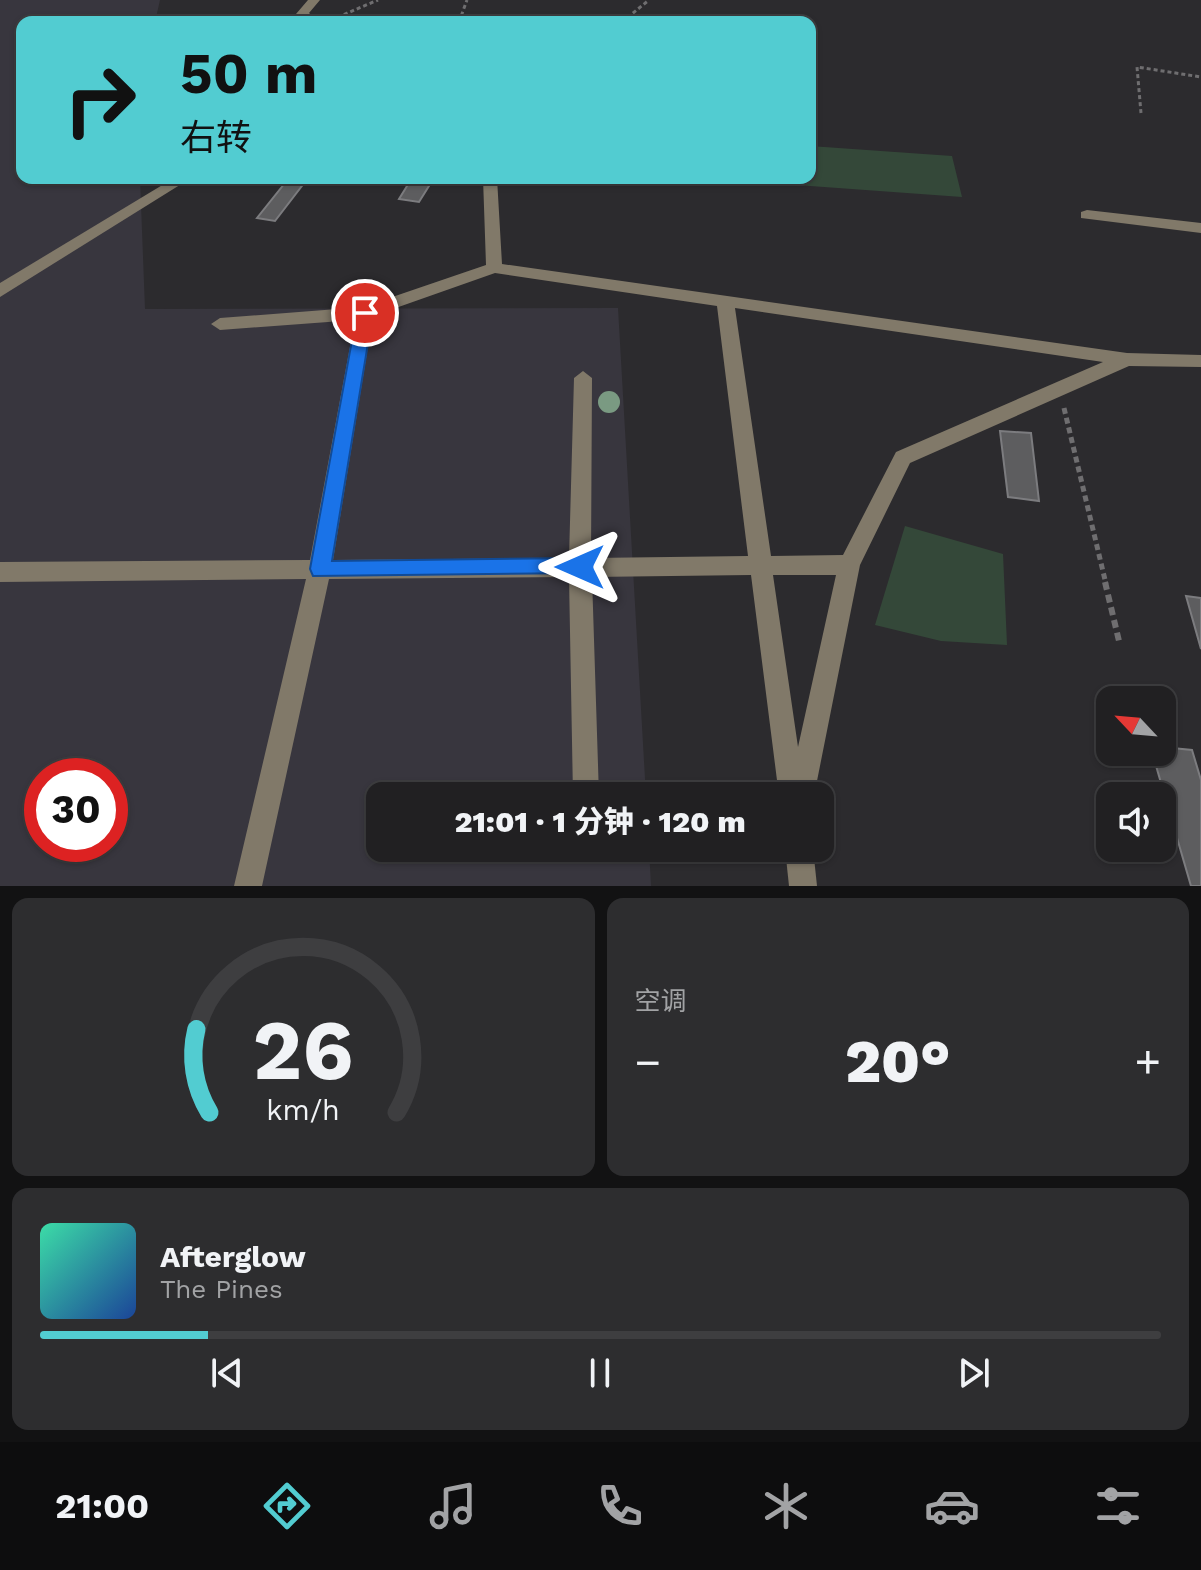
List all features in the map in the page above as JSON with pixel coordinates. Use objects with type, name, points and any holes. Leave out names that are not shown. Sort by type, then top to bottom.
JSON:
[{"type":"street","points":[[305,16],[302,14],[314,0]]},
{"type":"street","points":[[0,291],[174,184]]},
{"type":"street","points":[[490,184],[494,268]]},
{"type":"street","points":[[1087,215],[1201,228]]},
{"type":"street","points":[[220,324],[365,313],[494,268],[1127,359],[1201,361]]},
{"type":"street","points":[[725,302],[758,566],[790,782]]},
{"type":"street","points":[[248,886],[320,569],[365,313]]},
{"type":"street","points":[[804,782],[849,565],[903,458],[1127,359]]},
{"type":"street","points":[[583,378],[580,567],[586,782]]},
{"type":"street","points":[[0,572],[849,565]]},
{"type":"street","points":[[800,862],[803,886]]},
{"type":"path","points":[[341,16],[378,0]]},
{"type":"path","points":[[629,16],[649,0]]},
{"type":"path","points":[[1141,113],[1137,67],[1201,77]]},
{"type":"path","points":[[1060,390],[1119,641]]},
{"type":"shaded area","points":[[0,0],[160,0],[156,16],[16,16],[16,184],[140,184],[145,309],[618,308],[645,782],[366,782],[366,862],[650,862],[651,886],[0,886]]},
{"type":"green space","points":[[816,146],[952,156],[962,197],[783,184],[816,184]]},
{"type":"green space","points":[[905,526],[1003,554],[1007,645],[941,641],[875,625]]},
{"type":"building","points":[[284,184],[303,184],[275,221],[257,218]]},
{"type":"building","points":[[408,184],[430,184],[419,202],[399,199]]},
{"type":"building","points":[[1000,431],[1031,433],[1039,501],[1008,497]]},
{"type":"building","points":[[1186,596],[1201,598],[1201,649]]},
{"type":"building","points":[[1176,748],[1192,750],[1201,780],[1201,886],[1191,886],[1176,834],[1176,782],[1161,782],[1156,766],[1176,766]]},
{"type":"route","points":[[365,313],[320,569],[580,567]]}]
